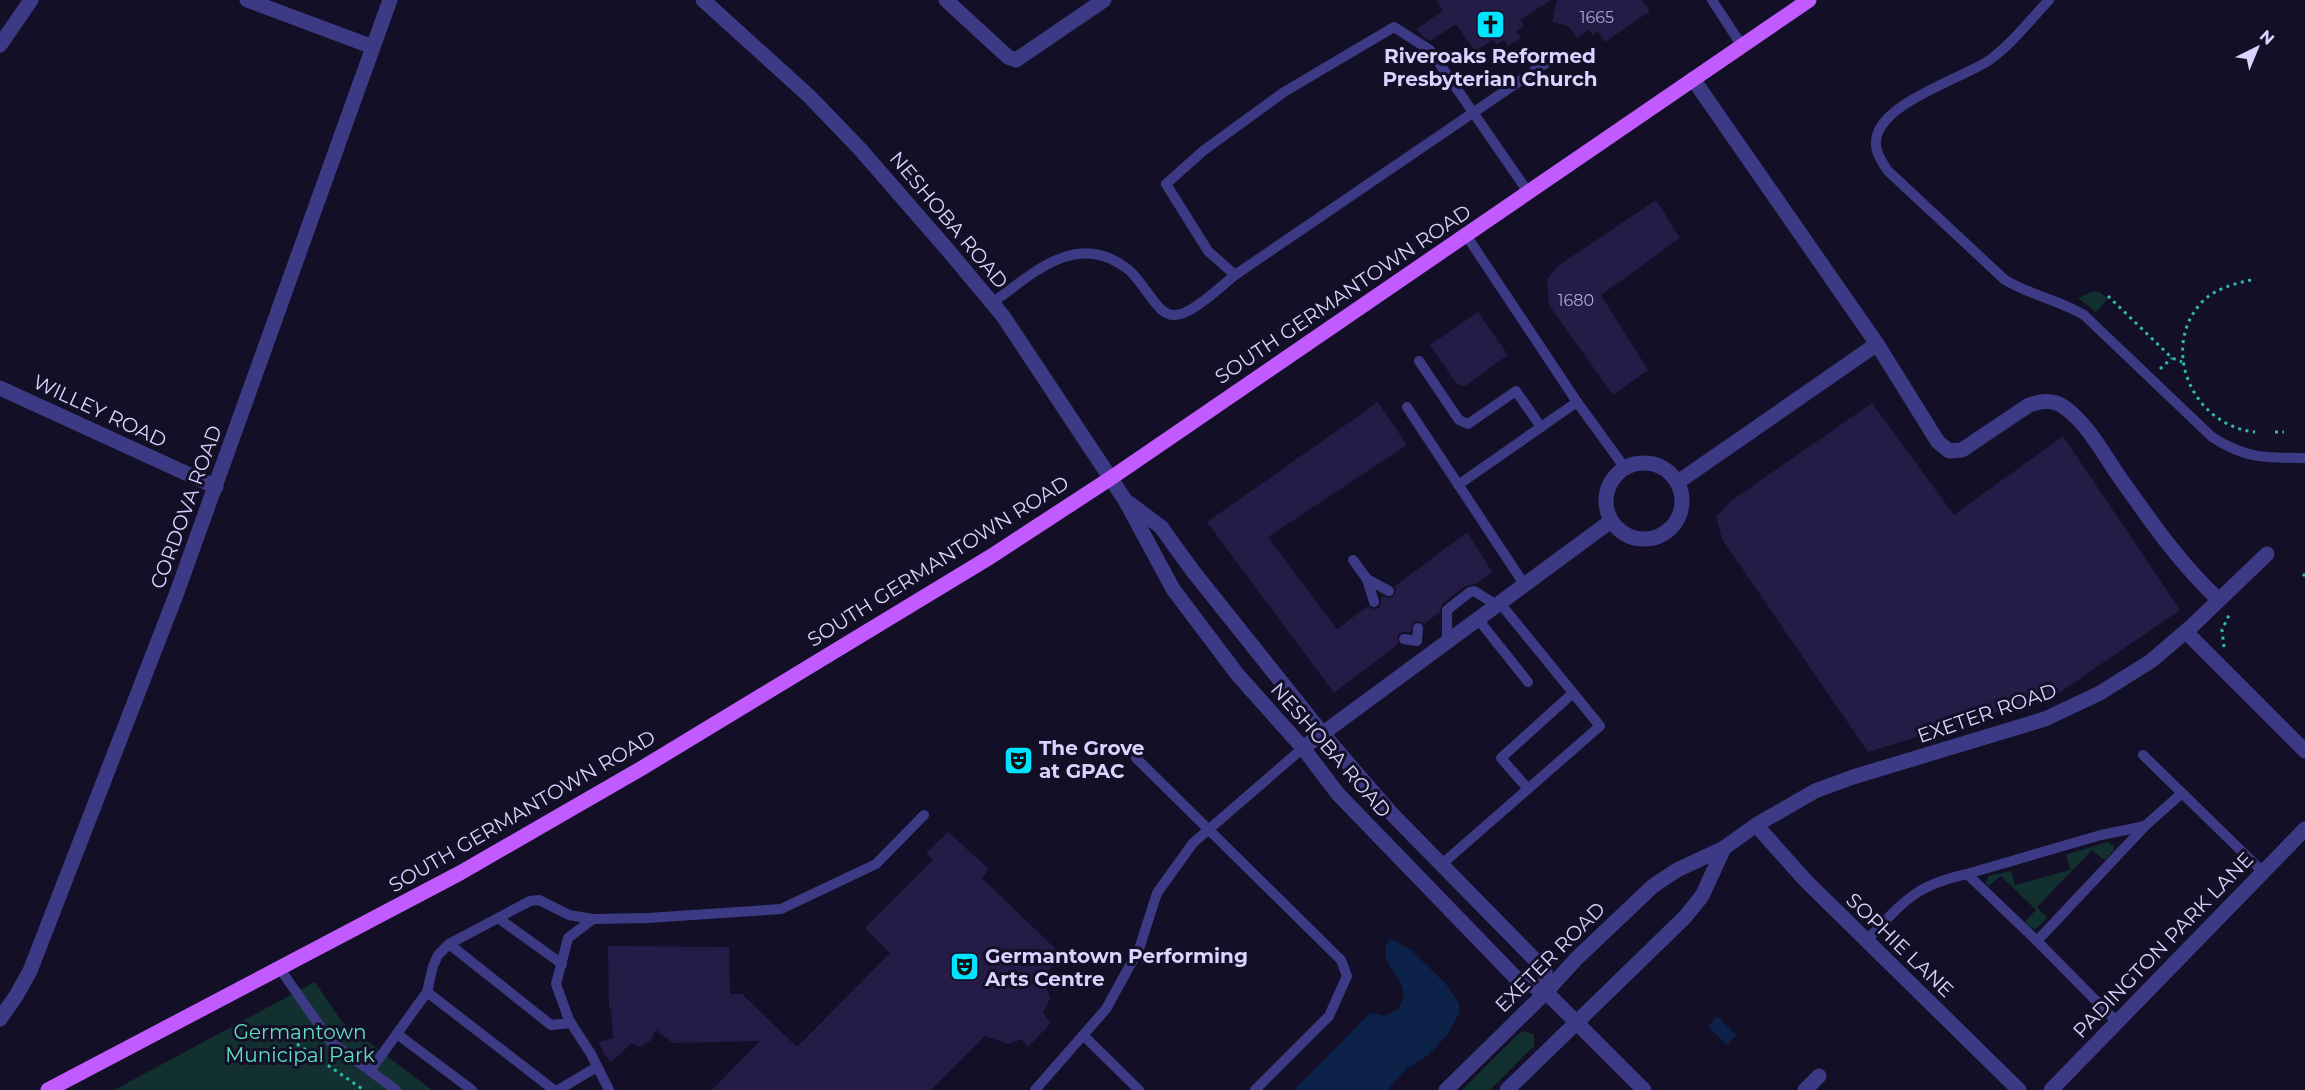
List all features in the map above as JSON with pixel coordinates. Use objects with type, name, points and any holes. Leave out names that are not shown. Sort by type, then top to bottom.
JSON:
[{"type":"main road","name":"SOUTH GERMANTOWN ROAD","points":[[48,1090],[460,873],[642,768],[990,557],[1111,478],[1809,0]]},
{"type":"street","points":[[0,45],[31,0]]},
{"type":"street","points":[[247,0],[373,47]]},
{"type":"street","name":"CORDOVA ROAD","points":[[0,1019],[30,971],[176,595],[390,0]]},
{"type":"street","name":"NESHOBA ROAD","points":[[704,0],[809,96],[860,149],[992,303],[1125,500],[1173,590],[1237,674],[1303,748],[1338,794],[1516,978],[1546,992],[1644,1090]]},
{"type":"street","points":[[946,0],[1008,57],[1016,60],[1104,0]]},
{"type":"street","points":[[1693,79],[1877,344],[1938,442],[1949,451],[1962,450],[2029,405],[2040,401],[2051,401],[2064,407],[2089,434],[2174,553],[2219,600]]},
{"type":"street","points":[[1677,483],[1877,344]]},
{"type":"street","name":"WILLEY ROAD","points":[[0,388],[216,487]]},
{"type":"street","points":[[1648,463],[1665,470],[1677,483],[1682,493],[1680,514],[1675,524],[1667,532],[1656,538],[1637,538],[1619,530],[1611,520],[1606,497],[1609,486],[1625,468],[1648,463]]},
{"type":"street","name":"NESHOBA ROAD","points":[[1125,500],[1161,527],[1192,570],[1322,733],[1390,812],[1545,970],[1546,992]]},
{"type":"street","points":[[1303,748],[1611,520]]},
{"type":"street","name":"EXETER ROAD","points":[[1446,1090],[1653,886],[1677,870],[1724,848],[1756,825],[1815,791],[1853,777],[2045,719],[2128,677],[2186,632],[2267,554]]},
{"type":"street","points":[[2186,632],[2305,752]]},
{"type":"street","name":"SOPHIE LANE","points":[[1756,825],[1806,881],[2019,1090]]},
{"type":"street","name":"PADINGTON PARK LANE","points":[[2051,1090],[2305,829]]},
{"type":"street","name":"EXETER ROAD","points":[[1507,1090],[1685,917],[1702,896],[1724,848]]},
{"type":"street","points":[[1805,1090],[1819,1076]]},
{"type":"lane","points":[[1712,0],[1742,46]]},
{"type":"lane","points":[[2049,0],[2003,49],[1989,60],[1914,99],[1891,114],[1876,137],[1876,150],[1881,161],[1888,171],[2005,280],[2018,288],[2066,304],[2084,315],[2212,437],[2234,451],[2246,454],[2270,458],[2305,458]]},
{"type":"lane","points":[[1235,275],[1208,251],[1166,184],[1203,151],[1284,92],[1394,27],[1430,50],[1528,192]]},
{"type":"lane","points":[[992,303],[1045,265],[1076,252],[1113,260],[1131,272],[1159,308],[1172,315],[1185,314],[1235,275],[1546,63]]},
{"type":"lane","points":[[1466,235],[1577,402],[1625,468]]},
{"type":"lane","points":[[1419,361],[1459,420],[1468,424],[1516,391],[1541,427]]},
{"type":"lane","points":[[1458,485],[1577,402]]},
{"type":"lane","points":[[1407,407],[1524,584]]},
{"type":"lane","points":[[1353,560],[1367,579],[1374,602]]},
{"type":"lane","points":[[1367,579],[1389,591]]},
{"type":"lane","points":[[1442,864],[1600,726],[1497,603],[1474,591],[1470,592],[1447,610],[1447,640]]},
{"type":"lane","points":[[1477,618],[1528,682]]},
{"type":"lane","points":[[1418,628],[1417,640],[1427,655]]},
{"type":"lane","points":[[1404,639],[1417,640]]},
{"type":"lane","points":[[1528,789],[1501,758],[1573,693]]},
{"type":"lane","points":[[1035,1090],[1106,1009],[1139,949],[1157,892],[1181,856],[1303,748]]},
{"type":"lane","points":[[2143,755],[2263,872]]},
{"type":"lane","points":[[1136,758],[1341,960],[1347,976],[1329,1016],[1255,1090]]},
{"type":"lane","points":[[2037,941],[2145,826],[2182,793]]},
{"type":"lane","points":[[370,1071],[427,992],[438,955],[449,944],[530,901],[539,900],[569,915],[593,919],[648,918],[781,909],[876,864],[924,815]]},
{"type":"lane","points":[[1866,941],[1910,896],[1945,879],[2101,835],[2145,826]]},
{"type":"lane","points":[[1967,874],[2117,1022]]},
{"type":"lane","points":[[498,918],[561,964]]},
{"type":"lane","points":[[593,919],[568,938],[556,984],[571,1023],[609,1090]]},
{"type":"lane","points":[[449,944],[551,1025],[571,1023]]},
{"type":"lane","points":[[280,969],[331,1042],[396,1090]]},
{"type":"lane","points":[[427,992],[556,1090],[597,1067]]},
{"type":"lane","points":[[397,1034],[471,1090]]},
{"type":"lane","points":[[1083,1035],[1139,1090]]},
{"type":"path","points":[[2251,280],[2226,286],[2202,303],[2187,325],[2182,362],[2187,380],[2203,406],[2227,424],[2254,432]]},
{"type":"path","points":[[2108,296],[2172,358],[2182,362]]},
{"type":"path","points":[[2157,372],[2172,358]]},
{"type":"path","points":[[2275,432],[2284,432]]},
{"type":"path","points":[[2228,652],[2221,637],[2223,625],[2229,615]]},
{"type":"path","points":[[297,1044],[364,1090]]},
{"type":"green space","points":[[2094,291],[2100,292],[2108,299],[2096,312],[2078,298]]},
{"type":"green space","points":[[2108,842],[2113,845],[2114,850],[2106,859],[2092,850],[2037,907],[2047,918],[2036,929],[2031,928],[2025,921],[2036,910],[2001,876],[1988,886],[1986,883],[1989,876],[2011,871],[2015,885],[2070,870],[2066,855]]},
{"type":"green space","name":"Germantown Municipal Park","points":[[315,982],[342,1022],[432,1090],[114,1090]]},
{"type":"green space","points":[[1524,1031],[1534,1035],[1534,1046],[1490,1090],[1462,1090],[1517,1035]]},
{"type":"water","points":[[1391,939],[1410,949],[1446,984],[1458,1002],[1460,1012],[1447,1035],[1427,1056],[1406,1069],[1387,1090],[1294,1090],[1368,1015],[1372,1013],[1384,1016],[1399,1008],[1403,990],[1385,954],[1386,945]]},
{"type":"water","points":[[1717,1016],[1736,1035],[1727,1045],[1708,1026]]},
{"type":"building","name":"Riveroaks Reformed Presbyterian Church","points":[[1436,0],[1551,0],[1520,20],[1524,26],[1516,31],[1521,38],[1508,46],[1504,40],[1496,45],[1493,40],[1475,51],[1456,24],[1430,41],[1422,36],[1417,29],[1443,10]]},
{"type":"building","name":"Riveroaks Reformed Presbyterian Church","points":[[1557,0],[1642,0],[1650,11],[1605,42],[1598,31],[1593,35],[1589,30],[1577,38],[1568,26],[1552,22]]},
{"type":"building","points":[[1656,200],[1680,238],[1601,295],[1648,370],[1613,395],[1549,305],[1547,279],[1558,266]]},
{"type":"building","points":[[1478,312],[1508,355],[1465,386],[1457,384],[1430,345]]},
{"type":"building","points":[[1378,402],[1407,445],[1268,537],[1337,629],[1368,606],[1373,609],[1379,608],[1382,596],[1393,597],[1396,591],[1395,586],[1467,532],[1492,572],[1476,584],[1465,586],[1442,604],[1440,612],[1424,624],[1419,621],[1414,622],[1410,632],[1402,632],[1398,635],[1398,644],[1334,693],[1207,522]]},
{"type":"building","points":[[1872,403],[1954,515],[2063,436],[2180,610],[2059,693],[1868,752],[1722,539],[1716,517],[1731,501]]},
{"type":"building","name":"Germantown Performing Arts Centre","points":[[948,832],[989,869],[982,878],[1063,956],[1041,978],[1050,999],[1043,1013],[1051,1023],[1028,1047],[1021,1039],[1009,1044],[985,1036],[931,1090],[712,1090],[760,1041],[673,1043],[656,1030],[650,1041],[640,1047],[632,1043],[611,1062],[603,1053],[599,1042],[613,1038],[611,1009],[609,1008],[608,946],[729,947],[730,994],[742,994],[797,1047],[890,953],[865,928],[933,860],[926,853]]},
{"type":"place","name":"Riveroaks Reformed Presbyterian Church","points":[[1490,25]]},
{"type":"place","name":"The Grove at GPAC","points":[[1018,760]]},
{"type":"place","name":"Germantown Performing Arts Centre","points":[[964,967]]}]
